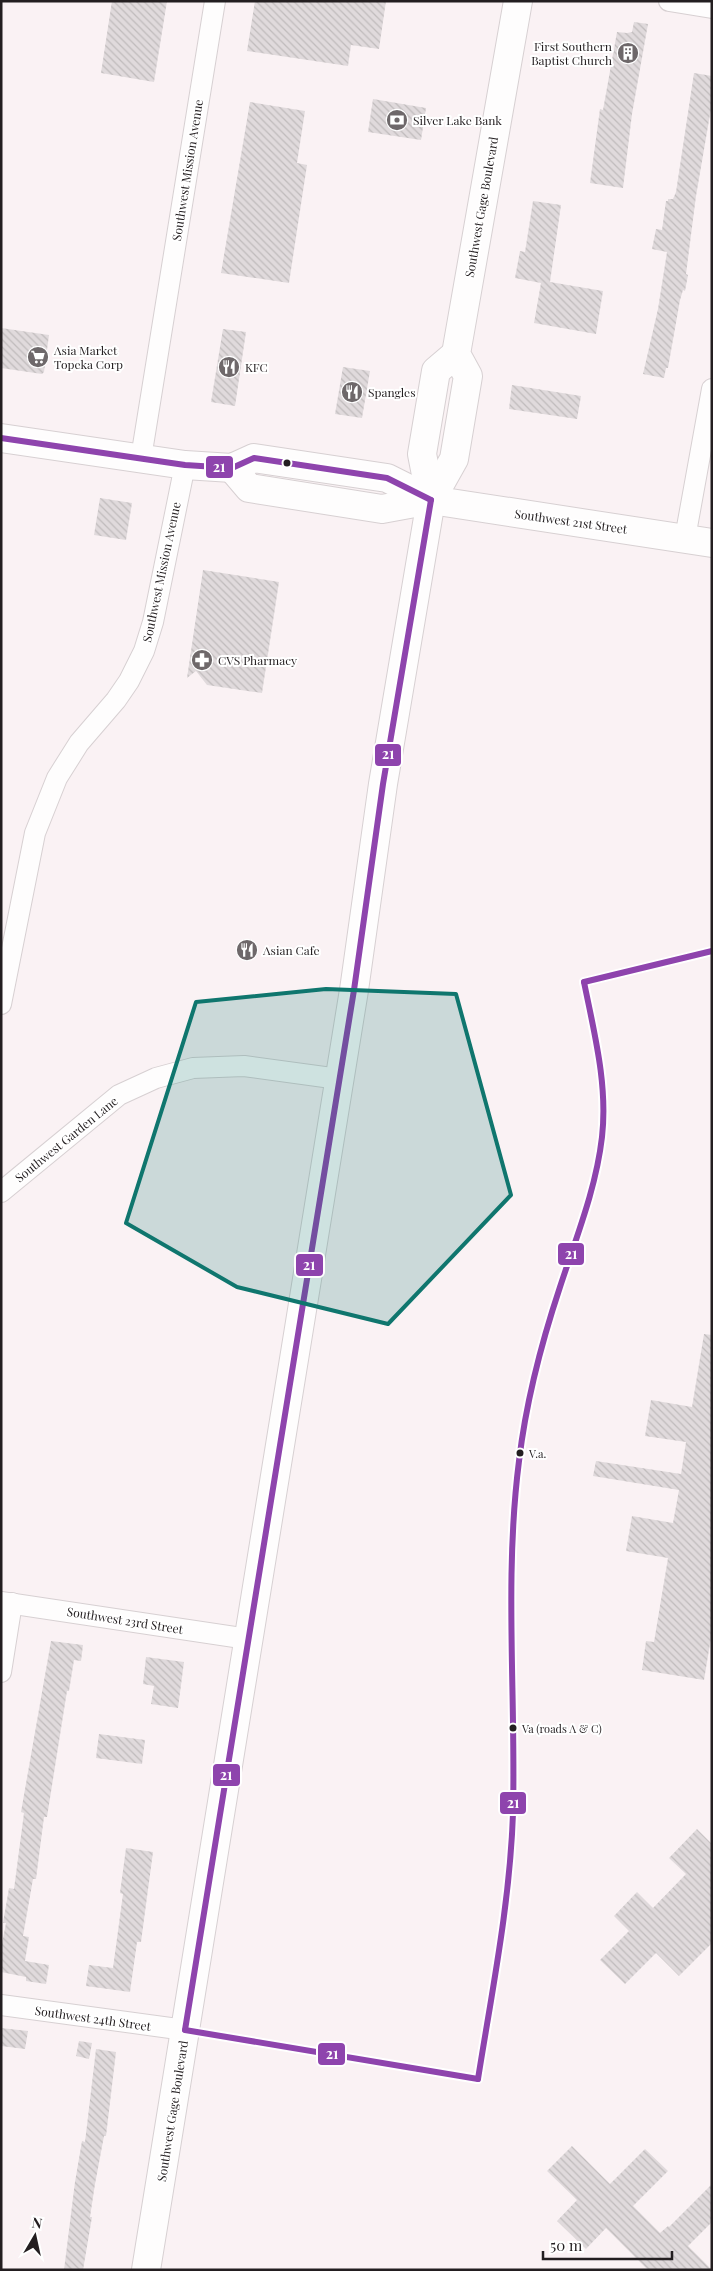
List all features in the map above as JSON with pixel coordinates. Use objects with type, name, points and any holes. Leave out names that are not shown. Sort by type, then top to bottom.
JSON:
[{"type":"main road","name":"Southwest Gage Boulevard","points":[[146,2270],[354,990],[383,784],[431,500],[422,454],[436,371],[456,354],[518,1]]},
{"type":"main road","name":"Southwest 21st Street","points":[[1,438],[185,465],[232,468],[254,458],[387,478],[431,500],[712,543]]},
{"type":"street","name":"Southwest Mission Avenue","points":[[141,458],[215,1]]},
{"type":"street","points":[[669,1],[712,8]]},
{"type":"street","points":[[685,538],[712,389]]},
{"type":"street","name":"Southwest Mission Avenue","points":[[1,1004],[35,834],[49,796],[62,771],[91,727],[116,700],[129,681],[144,651],[153,622],[185,465]]},
{"type":"street","name":"Southwest Garden Lane","points":[[1,1192],[119,1095],[156,1078],[193,1068],[244,1066],[339,1079]]},
{"type":"street","points":[[1,1672],[7,1602]]},
{"type":"street","name":"Southwest 23rd Street","points":[[7,1602],[248,1639]]},
{"type":"street","name":"Southwest 24th Street","points":[[1,2005],[185,2030]]},
{"type":"highlighted area","points":[[326,989],[456,994],[511,1195],[388,1324],[237,1287],[126,1223],[196,1002]]},
{"type":"building","points":[[112,1],[167,1],[154,82],[101,73]]},
{"type":"building","points":[[255,1],[386,1],[379,49],[351,45],[348,66],[247,51]]},
{"type":"building","points":[[634,22],[648,24],[632,114],[623,188],[590,183],[600,109],[603,110],[617,32],[632,32]]},
{"type":"building","points":[[694,73],[712,76],[712,103],[696,196],[686,274],[688,275],[685,291],[683,290],[680,300],[668,368],[666,368],[664,378],[643,374],[658,309],[667,252],[652,249],[656,229],[662,230],[666,201],[673,199],[676,192]]},
{"type":"building","name":"Silver Lake Bank","points":[[373,99],[426,108],[421,140],[368,132]]},
{"type":"building","points":[[250,102],[305,111],[297,163],[307,165],[289,283],[221,273]]},
{"type":"building","points":[[533,201],[561,205],[550,282],[603,291],[596,334],[534,323],[541,283],[515,278],[520,251],[525,252]]},
{"type":"building","points":[[1,328],[49,335],[44,372],[42,374],[1,368]]},
{"type":"building","name":"KFC","points":[[223,329],[246,332],[235,406],[211,402]]},
{"type":"building","name":"Spangles","points":[[343,367],[370,371],[362,418],[335,414]]},
{"type":"building","points":[[512,385],[581,396],[577,419],[509,409]]},
{"type":"building","points":[[100,498],[132,503],[126,540],[94,535]]},
{"type":"building","name":"CVS Pharmacy","points":[[203,570],[279,582],[262,693],[207,685],[196,671],[187,678]]},
{"type":"building","points":[[704,1334],[712,1335],[712,1632],[704,1680],[642,1670],[646,1641],[654,1642],[668,1558],[626,1551],[632,1516],[673,1523],[679,1490],[593,1476],[596,1461],[681,1474],[686,1442],[645,1436],[651,1400],[692,1407]]},
{"type":"building","points":[[51,1641],[83,1645],[81,1661],[74,1660],[69,1691],[67,1691],[47,1817],[44,1817],[36,1879],[33,1879],[23,1936],[29,1937],[25,1961],[49,1965],[46,1984],[26,1981],[26,1977],[1,1972],[1,1949],[6,1923],[3,1923],[9,1888],[14,1889],[24,1813],[21,1812]]},
{"type":"building","points":[[146,1657],[184,1662],[178,1708],[151,1704],[154,1686],[143,1684]]},
{"type":"building","points":[[99,1734],[145,1740],[142,1764],[96,1758]]},
{"type":"building","points":[[697,1829],[712,1844],[712,1943],[679,1976],[656,1953],[625,1984],[600,1960],[629,1931],[614,1916],[637,1892],[653,1908],[686,1874],[669,1858]]},
{"type":"building","points":[[126,1848],[153,1852],[141,1942],[137,1942],[130,1992],[86,1986],[89,1965],[113,1968],[123,1894],[120,1893]]},
{"type":"building","points":[[1,2028],[28,2031],[25,2049],[1,2046]]},
{"type":"building","points":[[79,2041],[92,2043],[89,2059],[76,2056]]},
{"type":"building","points":[[96,2049],[116,2052],[106,2136],[104,2136],[95,2184],[90,2217],[92,2217],[83,2270],[64,2270],[75,2182],[82,2141],[85,2142]]},
{"type":"building","points":[[572,2146],[610,2184],[645,2149],[668,2171],[633,2206],[660,2233],[669,2227],[712,2184],[712,2222],[688,2246],[712,2270],[648,2270],[606,2228],[586,2249],[557,2221],[577,2200],[547,2171]]},
{"type":"transit line","name":"21","points":[[1,438],[185,465],[232,468],[254,458],[387,478],[431,500]]},
{"type":"transit line","name":"21","points":[[185,2030],[354,990],[383,784],[431,500]]},
{"type":"transit line","name":"21","points":[[584,982],[712,951]]},
{"type":"transit line","name":"21","points":[[478,2079],[500,1947],[511,1847],[514,1769],[511,1593],[512,1549],[519,1461],[530,1395],[541,1352],[553,1308],[590,1194],[602,1137],[602,1078],[584,982]]},
{"type":"transit line","name":"21","points":[[185,2030],[478,2079]]},
{"type":"place","name":"First Southern Baptist Church","points":[[628,53]]},
{"type":"place","name":"Silver Lake Bank","points":[[397,120]]},
{"type":"place","name":"Asia Market Topeka Corp","points":[[38,357]]},
{"type":"place","name":"KFC","points":[[229,367]]},
{"type":"place","name":"Spangles","points":[[352,392]]},
{"type":"place","name":"CVS Pharmacy","points":[[202,660]]},
{"type":"place","name":"Asian Cafe","points":[[247,950]]},
{"type":"place","name":"V.a.","points":[[520,1453]]},
{"type":"place","name":"Va (roads A & C)","points":[[513,1728]]}]
